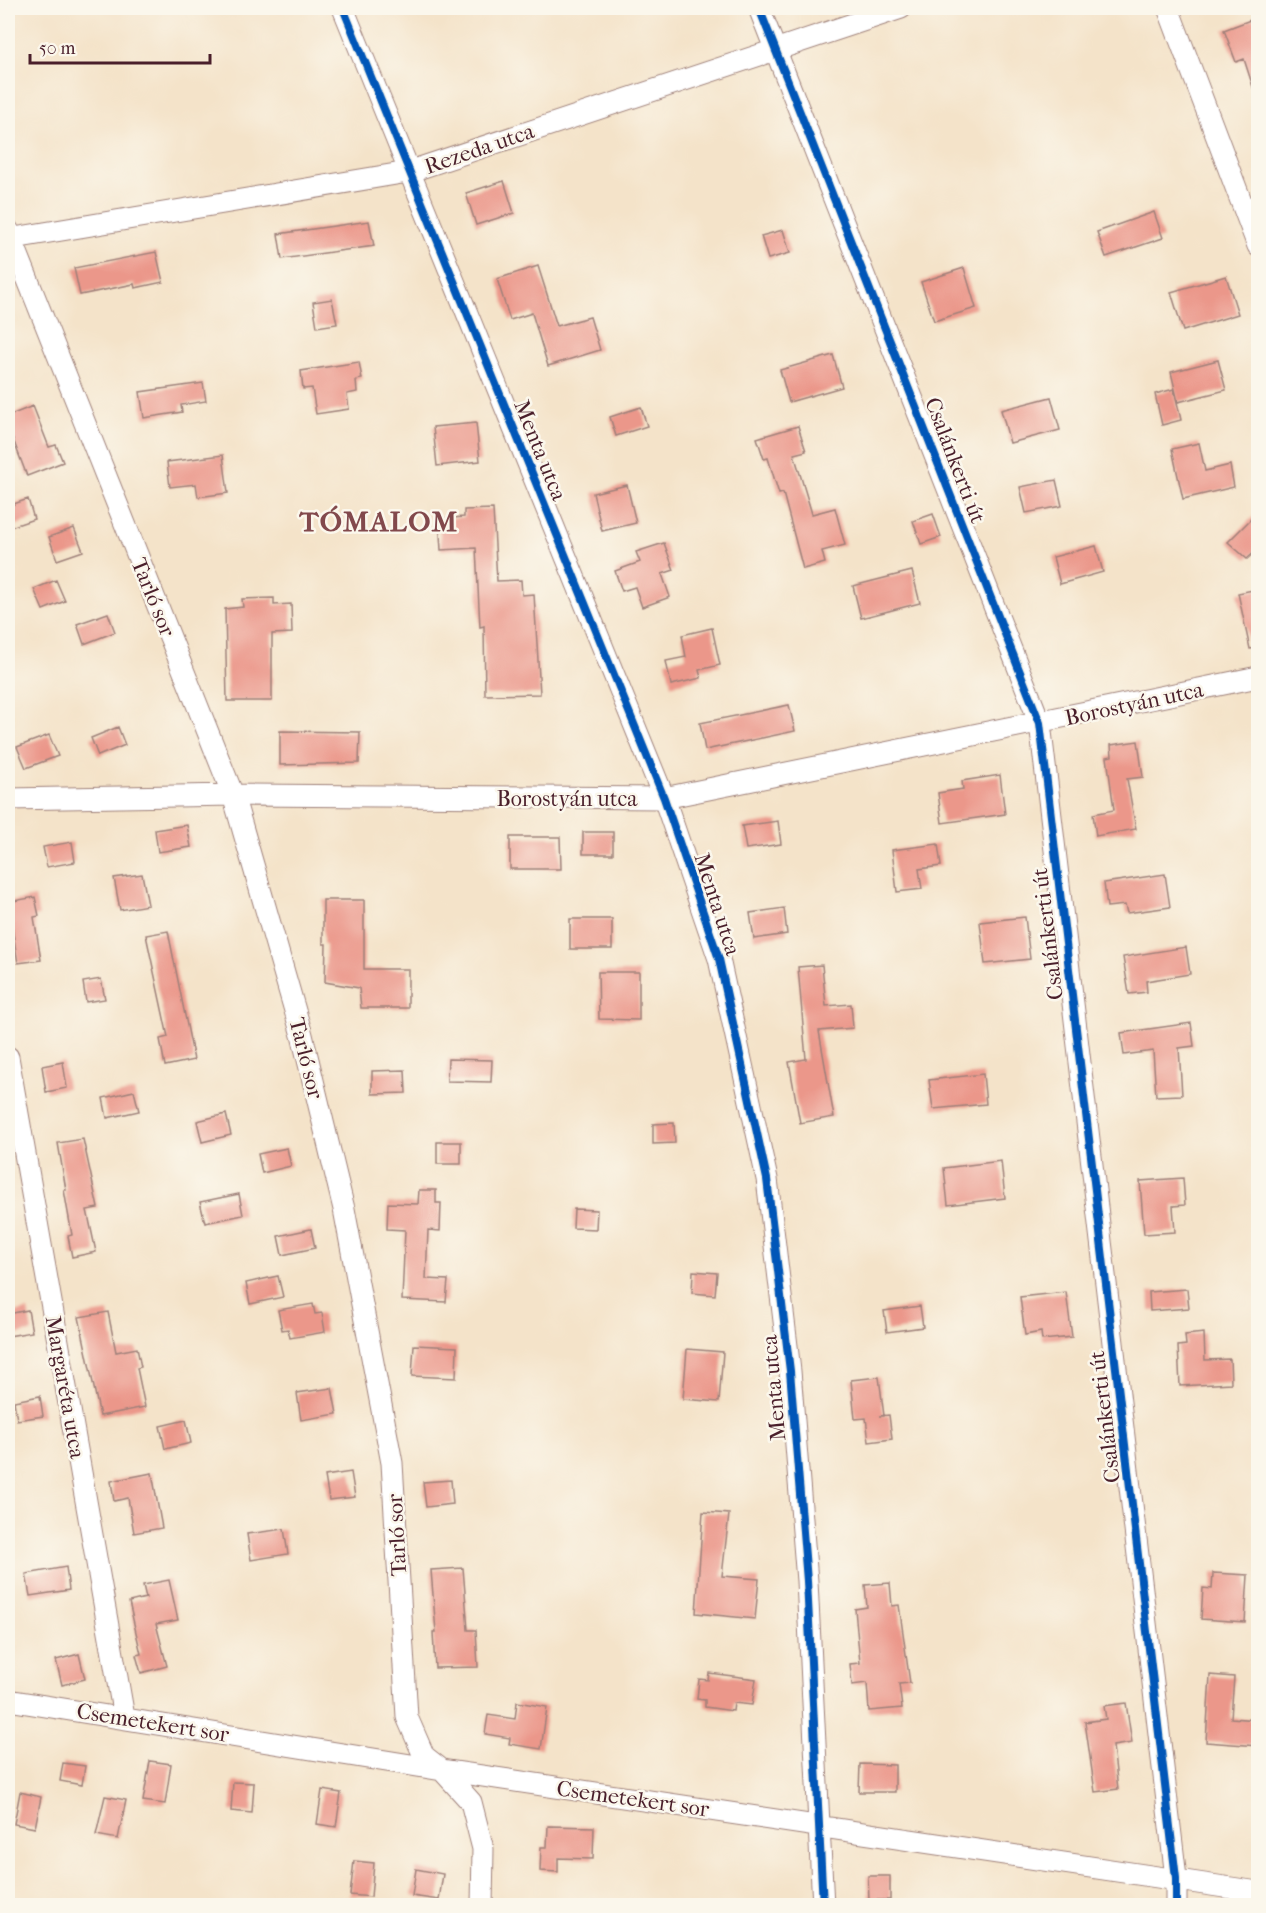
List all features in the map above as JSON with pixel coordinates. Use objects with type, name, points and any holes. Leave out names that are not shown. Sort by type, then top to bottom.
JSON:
[{"type":"street","name":"Menta utca","points":[[343,8],[664,798],[719,959],[767,1179],[790,1371],[807,1581],[824,1905]]},
{"type":"street","name":"Csalánkerti út","points":[[759,8],[1040,723],[1176,1878],[1176,1905]]},
{"type":"street","name":"Rezeda utca","points":[[9,236],[408,172],[901,8]]},
{"type":"street","points":[[1168,8],[1258,246]]},
{"type":"street","name":"Tarló sor","points":[[9,236],[233,795],[302,1035],[344,1209],[392,1463],[407,1717],[424,1756],[442,1770],[471,1802],[483,1849],[482,1905]]},
{"type":"street","name":"Borostyán utca","points":[[8,799],[233,795],[664,798],[1258,677]]},
{"type":"street","name":"Margaréta utca","points":[[8,1057],[124,1717]]},
{"type":"street","name":"Csemetekert sor","points":[[8,1700],[442,1770],[1258,1892]]},
{"type":"building","points":[[1258,17],[1258,92],[1255,93],[1244,59],[1236,62],[1224,30]]},
{"type":"building","points":[[504,181],[514,213],[476,225],[466,193]]},
{"type":"building","points":[[1154,212],[1163,238],[1106,257],[1097,232]]},
{"type":"building","points":[[369,221],[374,246],[282,259],[278,234]]},
{"type":"building","points":[[783,230],[790,253],[768,259],[761,236]]},
{"type":"building","points":[[156,252],[163,282],[135,288],[134,284],[80,295],[74,268]]},
{"type":"building","points":[[538,266],[557,326],[590,317],[600,350],[548,366],[532,313],[510,320],[497,279]]},
{"type":"building","points":[[964,268],[976,308],[934,321],[921,282]]},
{"type":"building","points":[[1226,276],[1238,314],[1183,331],[1171,292]]},
{"type":"building","points":[[332,299],[337,324],[317,327],[313,302]]},
{"type":"building","points":[[833,355],[842,387],[789,402],[780,370]]},
{"type":"building","points":[[1218,360],[1226,390],[1178,402],[1171,372]]},
{"type":"building","points":[[359,362],[362,379],[356,380],[357,392],[347,394],[349,409],[316,414],[312,388],[303,389],[301,371]]},
{"type":"building","points":[[203,383],[206,401],[181,405],[182,412],[144,418],[140,392]]},
{"type":"building","points":[[1174,389],[1181,420],[1162,425],[1155,394]]},
{"type":"building","points":[[1051,397],[1060,430],[1010,443],[1001,410]]},
{"type":"building","points":[[33,406],[49,447],[56,445],[63,462],[27,476],[8,426],[8,416]]},
{"type":"building","points":[[641,407],[647,426],[616,436],[610,417]]},
{"type":"building","points":[[476,423],[480,461],[437,466],[433,427]]},
{"type":"building","points":[[798,426],[806,451],[794,454],[812,514],[835,508],[845,545],[822,551],[825,563],[803,569],[783,493],[779,494],[768,458],[764,459],[757,438]]},
{"type":"building","points":[[1199,443],[1205,471],[1230,465],[1234,487],[1183,499],[1172,449]]},
{"type":"building","points":[[223,455],[228,493],[198,497],[196,484],[170,487],[167,462]]},
{"type":"building","points":[[1056,480],[1062,506],[1026,513],[1020,487]]},
{"type":"building","points":[[627,485],[636,523],[602,531],[593,493]]},
{"type":"building","points":[[28,499],[34,519],[8,528],[8,506]]},
{"type":"building","points":[[493,509],[497,581],[521,580],[522,595],[534,594],[540,694],[485,695],[484,626],[480,627],[476,548],[441,550],[439,519],[464,517],[464,510]]},
{"type":"building","points":[[1258,512],[1258,549],[1247,559],[1228,542]]},
{"type":"building","points":[[933,514],[941,537],[921,544],[913,521]]},
{"type":"building","points":[[74,528],[83,551],[57,560],[49,537]]},
{"type":"building","points":[[664,543],[674,570],[662,574],[670,597],[642,607],[635,587],[622,591],[615,571],[640,562],[636,552]]},
{"type":"building","points":[[1096,546],[1103,572],[1060,584],[1053,557]]},
{"type":"building","points":[[912,571],[920,603],[861,618],[853,586]]},
{"type":"building","points":[[56,580],[65,601],[43,610],[34,589]]},
{"type":"building","points":[[1258,589],[1258,648],[1250,649],[1238,593]]},
{"type":"building","points":[[274,598],[274,605],[291,604],[292,633],[272,634],[272,701],[227,701],[225,609],[243,607],[242,599]]},
{"type":"building","points":[[108,613],[115,632],[84,644],[77,624]]},
{"type":"building","points":[[712,628],[720,665],[699,670],[701,678],[671,685],[666,661],[686,657],[682,635]]},
{"type":"building","points":[[789,705],[795,731],[705,750],[700,723]]},
{"type":"building","points":[[118,727],[125,745],[98,756],[91,738]]},
{"type":"building","points":[[280,731],[360,732],[359,763],[280,765]]},
{"type":"building","points":[[49,735],[58,756],[26,768],[17,747]]},
{"type":"building","points":[[1138,741],[1143,777],[1127,779],[1136,829],[1096,836],[1093,814],[1114,810],[1107,757],[1112,756],[1111,745]]},
{"type":"building","points":[[1000,775],[1005,814],[942,823],[938,793],[963,789],[962,781]]},
{"type":"building","points":[[778,821],[781,844],[746,849],[742,826]]},
{"type":"building","points":[[187,825],[191,847],[158,852],[155,830]]},
{"type":"building","points":[[583,832],[613,832],[613,854],[583,854]]},
{"type":"building","points":[[510,837],[560,837],[561,869],[510,869]]},
{"type":"building","points":[[72,842],[75,862],[47,867],[43,847]]},
{"type":"building","points":[[938,844],[941,866],[919,869],[922,889],[897,892],[892,850]]},
{"type":"building","points":[[142,874],[148,905],[120,910],[114,878]]},
{"type":"building","points":[[1165,874],[1170,907],[1127,913],[1125,905],[1107,907],[1104,883]]},
{"type":"building","points":[[35,897],[39,916],[34,917],[41,960],[18,963],[11,921],[8,922],[8,902]]},
{"type":"building","points":[[323,900],[364,900],[364,969],[408,969],[408,1008],[361,1008],[359,988],[325,982],[326,944],[323,944]]},
{"type":"building","points":[[784,908],[787,934],[754,939],[750,913]]},
{"type":"building","points":[[1025,917],[1030,959],[985,964],[980,922]]},
{"type":"building","points":[[570,919],[612,919],[612,949],[570,949]]},
{"type":"building","points":[[168,931],[194,1060],[165,1066],[160,1039],[168,1037],[146,935]]},
{"type":"building","points":[[1186,947],[1190,974],[1146,981],[1147,992],[1129,994],[1123,957]]},
{"type":"building","points":[[822,965],[826,1006],[851,1004],[853,1028],[819,1031],[834,1117],[800,1123],[789,1062],[806,1059],[798,967]]},
{"type":"building","points":[[598,972],[639,972],[639,1020],[599,1019]]},
{"type":"building","points":[[101,979],[105,999],[86,1002],[83,982]]},
{"type":"building","points":[[1191,1023],[1194,1046],[1179,1048],[1182,1095],[1156,1096],[1153,1051],[1124,1055],[1121,1033]]},
{"type":"building","points":[[448,1059],[492,1060],[491,1082],[447,1081]]},
{"type":"building","points":[[63,1062],[67,1088],[46,1092],[42,1066]]},
{"type":"building","points":[[405,1070],[406,1093],[372,1094],[372,1071]]},
{"type":"building","points":[[983,1074],[986,1104],[933,1109],[929,1080]]},
{"type":"building","points":[[134,1091],[139,1111],[107,1118],[103,1098]]},
{"type":"building","points":[[226,1114],[231,1135],[202,1142],[197,1121]]},
{"type":"building","points":[[674,1123],[675,1143],[653,1144],[653,1124]]},
{"type":"building","points":[[83,1139],[98,1208],[87,1210],[96,1252],[72,1257],[68,1236],[72,1235],[58,1143]]},
{"type":"building","points":[[437,1142],[461,1142],[461,1164],[437,1164]]},
{"type":"building","points":[[287,1148],[291,1166],[262,1173],[258,1154]]},
{"type":"building","points":[[1001,1161],[1005,1198],[948,1205],[944,1168]]},
{"type":"building","points":[[1183,1178],[1185,1205],[1173,1206],[1175,1232],[1144,1234],[1140,1181]]},
{"type":"building","points":[[419,1190],[436,1190],[436,1203],[441,1203],[440,1231],[428,1230],[426,1279],[448,1280],[446,1302],[402,1300],[405,1230],[387,1229],[388,1203],[418,1204]]},
{"type":"building","points":[[239,1194],[243,1215],[205,1223],[200,1202]]},
{"type":"building","points":[[574,1209],[597,1210],[596,1229],[573,1228]]},
{"type":"building","points":[[311,1229],[315,1248],[282,1255],[278,1236]]},
{"type":"building","points":[[693,1271],[717,1273],[715,1295],[692,1293]]},
{"type":"building","points":[[278,1276],[283,1297],[250,1304],[246,1283]]},
{"type":"building","points":[[1187,1289],[1189,1308],[1150,1311],[1149,1292]]},
{"type":"building","points":[[1066,1292],[1072,1337],[1042,1340],[1041,1332],[1025,1335],[1020,1297]]},
{"type":"building","points":[[313,1304],[315,1314],[322,1313],[325,1332],[290,1338],[288,1329],[282,1330],[278,1310]]},
{"type":"building","points":[[920,1306],[923,1327],[887,1332],[884,1311]]},
{"type":"building","points":[[28,1310],[32,1332],[8,1336],[8,1314]]},
{"type":"building","points":[[108,1312],[116,1352],[137,1348],[141,1367],[137,1368],[145,1407],[100,1416],[79,1317]]},
{"type":"building","points":[[1204,1333],[1205,1360],[1230,1359],[1231,1383],[1180,1386],[1178,1346],[1186,1345],[1185,1335]]},
{"type":"building","points":[[414,1345],[457,1347],[456,1378],[412,1376]]},
{"type":"building","points":[[687,1349],[723,1352],[719,1402],[683,1399]]},
{"type":"building","points":[[879,1377],[884,1416],[889,1415],[892,1439],[869,1442],[866,1418],[855,1419],[851,1380]]},
{"type":"building","points":[[332,1388],[337,1414],[301,1420],[297,1393]]},
{"type":"building","points":[[40,1396],[43,1416],[17,1420],[14,1401]]},
{"type":"building","points":[[186,1420],[191,1443],[165,1449],[160,1426]]},
{"type":"building","points":[[351,1472],[355,1497],[329,1500],[325,1476]]},
{"type":"building","points":[[152,1473],[162,1528],[134,1533],[128,1498],[114,1501],[111,1481]]},
{"type":"building","points":[[451,1480],[453,1504],[426,1507],[423,1482]]},
{"type":"building","points":[[703,1512],[729,1514],[722,1576],[759,1579],[755,1619],[696,1613]]},
{"type":"building","points":[[284,1529],[288,1554],[251,1560],[247,1534]]},
{"type":"building","points":[[66,1567],[69,1590],[30,1596],[26,1574]]},
{"type":"building","points":[[463,1568],[468,1630],[476,1630],[478,1667],[435,1668],[433,1632],[436,1632],[431,1570]]},
{"type":"building","points":[[1213,1573],[1248,1575],[1245,1622],[1201,1619],[1203,1588],[1212,1589]]},
{"type":"building","points":[[169,1580],[178,1620],[156,1624],[167,1666],[141,1673],[136,1655],[141,1654],[129,1602],[146,1598],[143,1585]]},
{"type":"building","points":[[890,1583],[892,1606],[899,1605],[910,1683],[899,1684],[902,1708],[869,1711],[867,1683],[852,1685],[850,1664],[860,1663],[855,1609],[867,1607],[865,1585]]},
{"type":"building","points":[[79,1654],[85,1679],[62,1685],[56,1660]]},
{"type":"building","points":[[709,1673],[756,1679],[752,1705],[734,1703],[733,1711],[705,1707],[705,1700],[697,1699],[699,1679],[708,1680]]},
{"type":"building","points":[[1210,1675],[1234,1677],[1231,1718],[1258,1720],[1258,1746],[1206,1742]]},
{"type":"building","points":[[517,1702],[547,1707],[541,1749],[509,1744],[510,1738],[485,1734],[488,1715],[515,1719]]},
{"type":"building","points":[[1126,1703],[1132,1743],[1113,1746],[1118,1789],[1095,1792],[1085,1722],[1106,1719],[1104,1706]]},
{"type":"building","points":[[150,1761],[171,1764],[165,1804],[143,1801]]},
{"type":"building","points":[[63,1763],[85,1766],[82,1785],[60,1781]]},
{"type":"building","points":[[860,1764],[895,1765],[895,1792],[859,1792]]},
{"type":"building","points":[[233,1782],[254,1783],[252,1813],[231,1811]]},
{"type":"building","points":[[322,1790],[341,1793],[336,1827],[317,1824]]},
{"type":"building","points":[[20,1792],[41,1797],[35,1828],[14,1824]]},
{"type":"building","points":[[105,1796],[126,1800],[118,1839],[96,1835]]},
{"type":"building","points":[[548,1826],[594,1827],[593,1859],[558,1858],[558,1872],[540,1871],[541,1847],[547,1847]]},
{"type":"building","points":[[354,1861],[374,1863],[371,1897],[350,1895]]},
{"type":"building","points":[[416,1869],[443,1874],[439,1900],[412,1896]]},
{"type":"building","points":[[868,1876],[890,1876],[890,1900],[869,1900]]},
{"type":"cycle path","points":[[343,8],[664,798],[719,959],[767,1179],[790,1371],[807,1581],[823,1906]]},
{"type":"cycle path","points":[[759,8],[1040,723],[1176,1878],[1176,1906]]},
{"type":"district","name":"TÓMALOM","points":[[379,521]]}]
